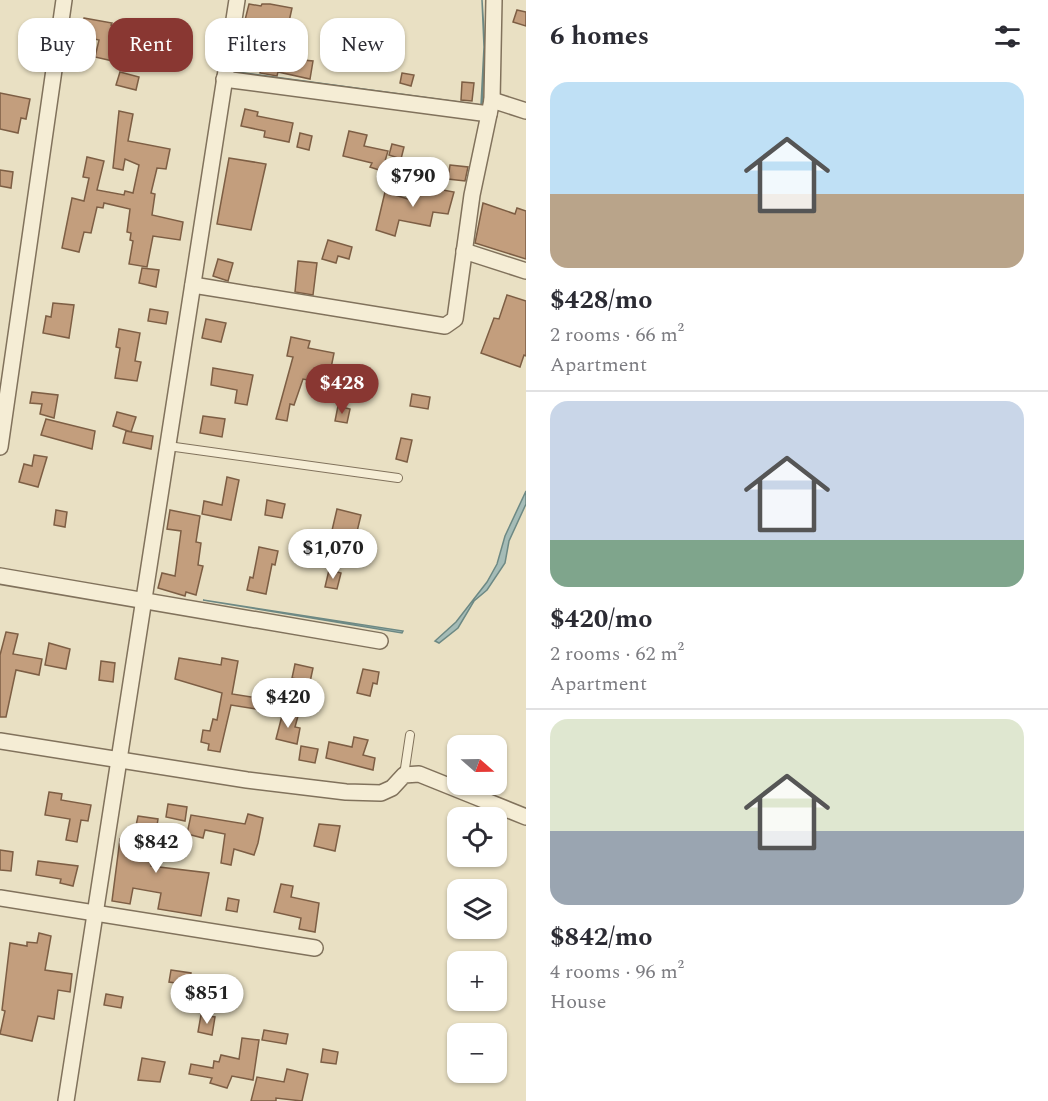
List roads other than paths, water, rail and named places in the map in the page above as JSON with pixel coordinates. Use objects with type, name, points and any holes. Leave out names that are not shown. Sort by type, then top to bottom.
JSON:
[{"type":"street","points":[[0,447],[64,0]]},
{"type":"street","points":[[66,1101],[237,0]]},
{"type":"street","points":[[193,285],[445,326],[455,319],[458,311],[472,195],[490,107],[494,0]]},
{"type":"street","points":[[224,80],[526,111]]},
{"type":"street","points":[[464,251],[526,271]]},
{"type":"street","points":[[0,576],[380,641]]},
{"type":"street","points":[[0,741],[248,780],[346,792],[381,793],[392,788],[404,775],[427,776],[526,817]]},
{"type":"street","points":[[0,898],[315,948]]},
{"type":"lane","points":[[168,446],[398,478]]},
{"type":"lane","points":[[404,775],[410,735]]},
{"type":"water","points":[[482,0],[485,47],[482,107],[237,72],[481,105],[484,47]]},
{"type":"water","points":[[526,491],[526,504],[509,541],[505,563],[487,590],[474,601],[458,628],[439,643],[435,641],[456,622],[487,582],[497,564],[505,536]]},
{"type":"water","points":[[203,600],[403,631],[402,633]]}]
